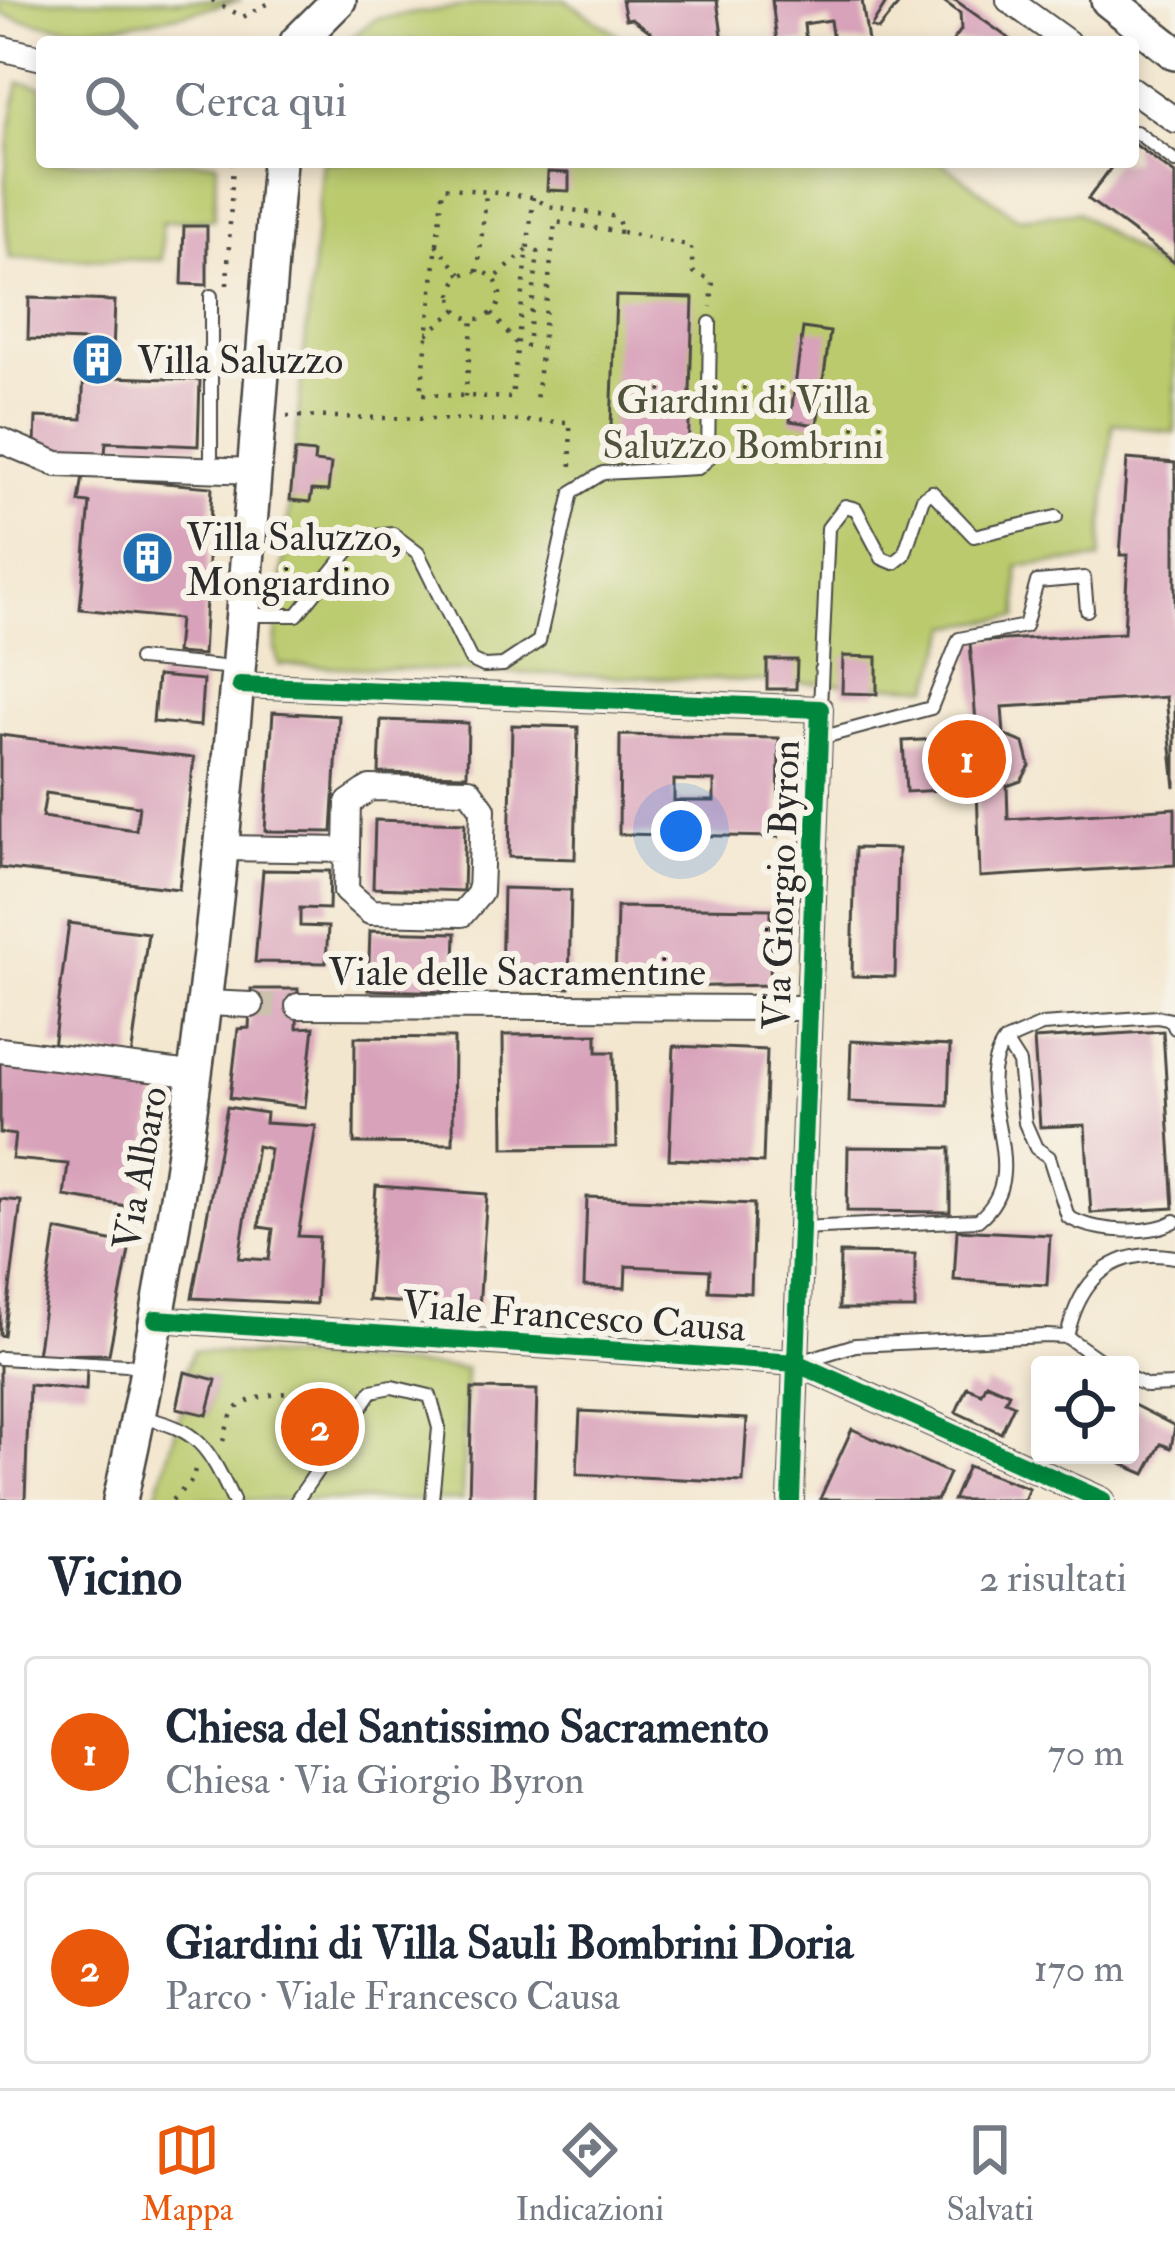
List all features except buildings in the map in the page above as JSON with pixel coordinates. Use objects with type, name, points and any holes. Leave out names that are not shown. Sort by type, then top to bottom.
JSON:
[{"type":"main road","points":[[303,36],[339,0]]},
{"type":"main road","points":[[1108,0],[1175,52]]},
{"type":"main road","name":"Via Albaro","points":[[120,1500],[139,1417],[208,1003],[246,615],[279,168]]},
{"type":"street","points":[[1009,0],[1059,36]]},
{"type":"street","points":[[0,48],[36,57]]},
{"type":"street","points":[[1139,94],[1175,120]]},
{"type":"street","points":[[0,440],[57,464],[255,471]]},
{"type":"street","name":"Via Giorgio Byron","points":[[240,676],[820,710],[790,1500]]},
{"type":"street","points":[[370,788],[470,790],[483,808],[480,893],[462,914],[370,912],[346,891],[346,850],[348,803],[370,788]]},
{"type":"street","points":[[225,848],[346,850]]},
{"type":"street","points":[[208,1003],[251,1005]]},
{"type":"street","name":"Viale delle Sacramentine","points":[[298,1006],[808,1008]]},
{"type":"street","points":[[0,1050],[198,1075]]},
{"type":"street","name":"Viale Francesco Causa","points":[[156,1319],[796,1363],[1102,1500]]},
{"type":"lane","points":[[1139,134],[1175,161]]},
{"type":"lane","points":[[211,296],[211,468]]},
{"type":"lane","points":[[246,615],[297,615],[359,538],[393,534],[418,553],[471,660],[503,665],[539,641],[572,492],[603,472],[705,464],[710,452],[710,323]]},
{"type":"lane","points":[[820,710],[828,528],[834,514],[845,506],[856,508],[882,558],[895,563],[904,556],[923,498],[932,492],[974,536],[1056,517]]},
{"type":"lane","points":[[820,738],[931,708],[959,639],[1025,626],[1037,582],[1084,578],[1087,610]]},
{"type":"lane","points":[[139,659],[240,676]]},
{"type":"lane","points":[[800,1228],[978,1220],[986,1214],[1006,1170],[991,1074],[1005,1041],[1042,1024],[1157,1017],[1171,1020],[1175,1028]]},
{"type":"lane","points":[[1005,1041],[1016,1050],[1025,1123],[1036,1148],[1048,1157],[1067,1217],[1087,1228],[1163,1228],[1175,1221]]},
{"type":"lane","points":[[1066,1337],[1074,1305],[1091,1276],[1112,1264],[1175,1257]]},
{"type":"lane","points":[[796,1363],[855,1345],[1066,1337],[1094,1356]]},
{"type":"lane","points":[[0,1358],[147,1366]]},
{"type":"lane","points":[[1139,1382],[1175,1385]]},
{"type":"lane","points":[[298,1500],[372,1391],[392,1387],[430,1396],[439,1428],[432,1500]]},
{"type":"lane","points":[[139,1417],[184,1426],[216,1464],[233,1500]]},
{"type":"path","points":[[212,0],[243,17],[275,0]]},
{"type":"path","points":[[533,196],[512,398],[421,394],[443,187],[533,196],[548,206],[617,217],[622,232]]},
{"type":"path","points":[[478,272],[487,191]]},
{"type":"path","points":[[536,400],[555,222],[691,246],[693,272],[712,281],[710,323]]},
{"type":"path","points":[[436,244],[462,276]]},
{"type":"path","points":[[492,313],[517,344],[528,346],[538,252],[526,251],[494,279]]},
{"type":"path","points":[[478,272],[494,279],[500,292],[492,313],[473,319],[457,309],[454,288],[462,276],[478,272]]},
{"type":"path","points":[[533,298],[547,301]]},
{"type":"path","points":[[427,334],[457,309]]},
{"type":"path","points":[[465,397],[473,319]]},
{"type":"path","points":[[287,416],[570,422],[572,492]]},
{"type":"path","points":[[216,1464],[233,1412],[246,1401],[289,1392],[372,1391]]},
{"type":"path","points":[[172,1500],[192,1481],[201,1446]]},
{"type":"green space","points":[[0,0],[241,0],[151,20],[90,27],[29,22],[0,13]]},
{"type":"green space","points":[[507,0],[566,0],[619,36],[353,36],[376,19]]},
{"type":"green space","points":[[19,82],[36,85],[36,168],[217,168],[214,219],[162,222],[162,260],[10,258],[6,170]]},
{"type":"green space","name":"Giardini di Villa Saluzzo Bombrini","points":[[322,168],[949,168],[1018,218],[1077,212],[1175,280],[1175,433],[1113,423],[1100,559],[1018,566],[1018,617],[951,626],[930,687],[279,665],[275,648]]},
{"type":"green space","points":[[193,1351],[466,1369],[462,1500],[155,1500],[182,1409],[207,1414],[215,1380],[185,1372]]},
{"type":"tunnel","points":[[251,1005],[298,1006]]},
{"type":"cycle path","points":[[240,685],[820,709],[791,1500]]},
{"type":"cycle path","points":[[156,1319],[796,1363],[1102,1500]]},
{"type":"place","name":"Villa Saluzzo","points":[[98,359]]},
{"type":"place","name":"Villa Saluzzo, Mongiardino","points":[[147,558]]},
{"type":"place","name":"Chiesa del Santissimo Sacramento","points":[[967,759]]},
{"type":"place","name":"Giardini di Villa Sauli Bombrini Doria","points":[[320,1427]]}]
